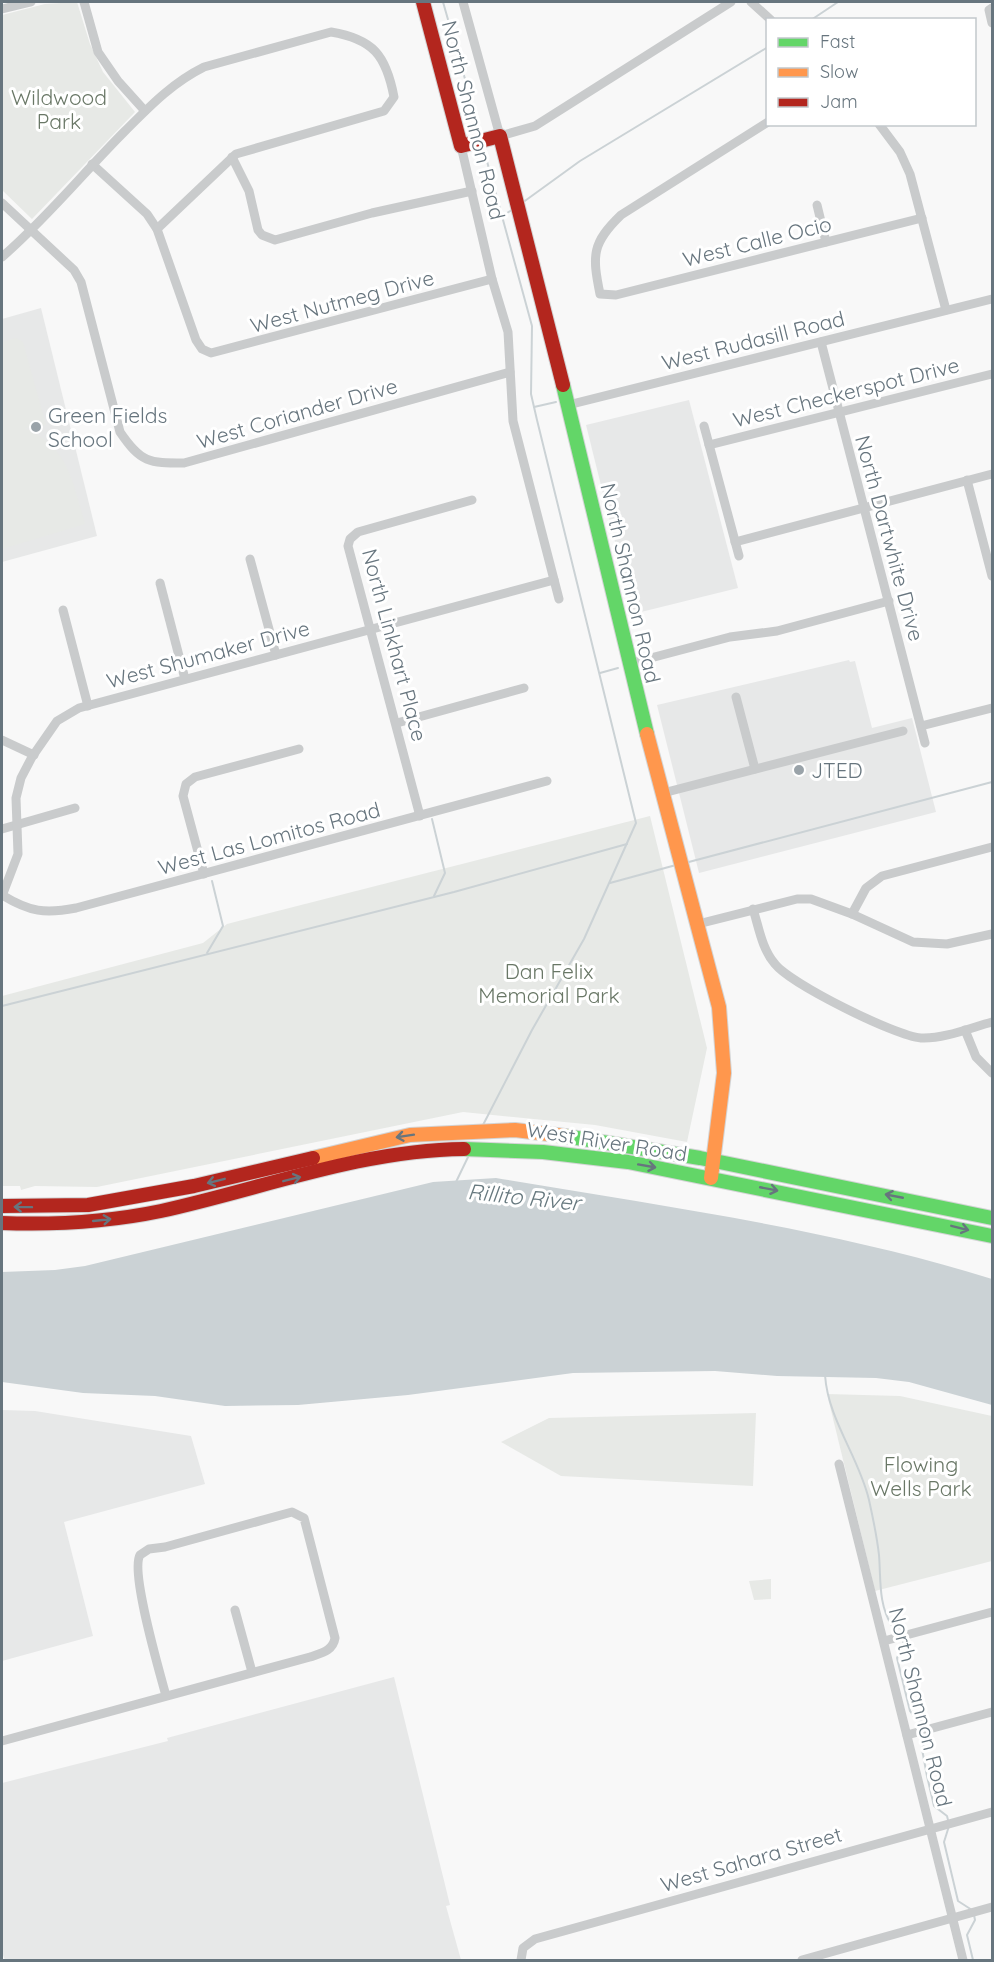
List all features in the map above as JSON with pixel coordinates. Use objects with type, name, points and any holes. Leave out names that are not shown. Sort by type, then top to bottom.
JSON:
[{"type":"main road","name":"North Shannon Road","points":[[423,2],[460,146]]},
{"type":"main road","name":"North Shannon Road","points":[[500,136],[568,405],[628,664],[719,1007],[724,1073],[711,1178]]},
{"type":"main road","points":[[460,146],[500,136]]},
{"type":"main road","name":"West River Road","points":[[2,1206],[88,1205],[150,1195],[410,1135],[492,1130],[587,1137],[993,1218]]},
{"type":"main road","name":"West River Road","points":[[2,1223],[66,1224],[155,1212],[349,1165],[411,1153],[484,1147],[563,1151],[711,1178],[993,1236]]},
{"type":"main road","points":[[66,1206],[66,1224]]},
{"type":"street","points":[[2,9],[31,2]]},
{"type":"street","points":[[84,2],[98,52],[118,81],[145,111]]},
{"type":"street","name":"North Shannon Road","points":[[463,2],[500,136]]},
{"type":"street","points":[[500,136],[535,126],[731,2]]},
{"type":"street","points":[[751,2],[769,18]]},
{"type":"street","points":[[991,9],[993,23]]},
{"type":"street","points":[[2,257],[92,164],[145,111],[174,84],[204,67],[331,32],[352,35],[370,45],[384,60],[394,97],[388,109],[375,116],[256,146],[232,157],[157,229],[147,214],[92,164]]},
{"type":"street","points":[[388,109],[396,116]]},
{"type":"street","name":"West Calle Ocio","points":[[766,123],[621,215],[604,231],[596,251],[595,268],[600,294],[616,295],[922,218]]},
{"type":"street","points":[[880,126],[900,152],[910,174],[946,310]]},
{"type":"street","name":"North Shannon Road","points":[[460,146],[492,279],[508,332],[513,421],[559,599]]},
{"type":"street","points":[[232,157],[249,190],[258,230],[263,239],[275,240],[372,213],[472,192]]},
{"type":"street","name":"West Coriander Drive","points":[[2,203],[74,270],[81,282],[120,432],[134,453],[156,463],[184,463],[510,372]]},
{"type":"street","points":[[817,205],[826,242]]},
{"type":"street","name":"West Nutmeg Drive","points":[[157,229],[196,340],[202,351],[211,353],[224,352],[492,279]]},
{"type":"street","name":"West Rudasill Road","points":[[568,405],[993,299]]},
{"type":"street","name":"North Dartwhite Drive","points":[[821,342],[925,743]]},
{"type":"street","name":"West Checkerspot Drive","points":[[709,445],[993,374]]},
{"type":"street","points":[[704,426],[739,556]]},
{"type":"street","points":[[735,542],[993,474]]},
{"type":"street","points":[[968,480],[993,576]]},
{"type":"street","name":"North Linkhart Place","points":[[420,816],[397,723],[370,630],[348,536],[472,500]]},
{"type":"street","points":[[250,559],[276,655]]},
{"type":"street","name":"West Shumaker Drive","points":[[2,895],[18,854],[16,798],[34,754],[57,721],[88,706],[554,580]]},
{"type":"street","points":[[160,583],[185,679]]},
{"type":"street","points":[[628,664],[730,637],[777,631],[889,601]]},
{"type":"street","points":[[63,610],[88,706]]},
{"type":"street","points":[[397,723],[524,688]]},
{"type":"street","points":[[736,697],[755,769]]},
{"type":"street","points":[[921,726],[993,708]]},
{"type":"street","points":[[663,793],[903,731]]},
{"type":"street","points":[[2,740],[34,754]]},
{"type":"street","points":[[204,874],[182,785],[195,777],[299,749]]},
{"type":"street","name":"West Las Lomitos Road","points":[[2,895],[31,910],[52,913],[547,781]]},
{"type":"street","points":[[2,829],[75,808]]},
{"type":"street","points":[[852,914],[866,888],[890,873],[993,847]]},
{"type":"street","points":[[698,924],[797,899],[811,899],[852,914],[913,942],[947,944],[993,934]]},
{"type":"street","points":[[753,909],[764,946],[773,962],[785,976],[906,1035],[923,1038],[993,1022]]},
{"type":"street","points":[[965,1030],[976,1057],[993,1072]]},
{"type":"street","name":"North Shannon Road","points":[[839,1464],[963,1960]]},
{"type":"street","points":[[2,1741],[310,1657],[334,1648],[335,1638],[301,1511],[137,1553],[137,1569],[144,1607],[166,1696]]},
{"type":"street","points":[[236,1610],[252,1672]]},
{"type":"street","points":[[884,1641],[993,1612]]},
{"type":"street","points":[[907,1735],[993,1712]]},
{"type":"street","name":"West Sahara Street","points":[[524,1948],[535,1939],[993,1812]]},
{"type":"street","points":[[802,1960],[993,1907]]},
{"type":"street","points":[[514,1944],[524,1948],[521,1960]]},
{"type":"shaded area","name":"Green Fields School","points":[[41,308],[97,536],[2,562],[2,319]]},
{"type":"shaded area","points":[[689,400],[738,588],[633,614],[586,425]]},
{"type":"shaded area","name":"JTED","points":[[849,660],[850,662],[855,661],[872,728],[912,718],[936,812],[699,873],[657,705]]},
{"type":"shaded area","points":[[2,1410],[35,1411],[191,1436],[205,1484],[64,1522],[93,1636],[2,1661]]},
{"type":"shaded area","points":[[394,1677],[450,1905],[446,1906],[461,1960],[5,1960],[2,1953],[2,1783],[168,1741],[167,1738]]},
{"type":"green space","name":"Wildwood Park","points":[[77,2],[90,44],[103,72],[135,112],[32,219],[2,190],[2,15],[45,4]]},
{"type":"green space","name":"Green Fields School","points":[[16,338],[23,342],[46,425],[25,428],[40,436],[60,456],[72,480],[85,524],[2,549],[2,342]]},
{"type":"green space","name":"Dan Felix Memorial Park","points":[[650,816],[707,1048],[687,1142],[595,1125],[463,1112],[97,1187],[35,1186],[21,1190],[20,1186],[2,1186],[2,996],[203,943],[227,924]]},
{"type":"green space","name":"Flowing Wells Park","points":[[827,1394],[900,1396],[992,1416],[992,1561],[875,1591]]},
{"type":"green space","points":[[756,1413],[753,1486],[561,1476],[501,1442],[549,1418]]},
{"type":"green space","points":[[771,1579],[771,1599],[754,1600],[749,1581]]},
{"type":"water","name":"Rillito River","points":[[496,1178],[809,1232],[932,1261],[992,1279],[992,1405],[909,1382],[876,1378],[777,1376],[715,1371],[573,1373],[408,1395],[298,1405],[225,1406],[155,1396],[83,1393],[2,1382],[2,1272],[55,1270],[85,1266],[433,1182]]},
{"type":"waterway","points":[[443,2],[479,128]]},
{"type":"waterway","points":[[814,18],[838,2]]},
{"type":"waterway","points":[[522,203],[580,161],[766,48]]},
{"type":"waterway","points":[[483,1125],[532,1030],[584,939],[636,823],[531,394],[532,326],[485,154]]},
{"type":"waterway","points":[[502,216],[512,210]]},
{"type":"waterway","points":[[534,407],[556,402]]},
{"type":"waterway","points":[[600,673],[618,668]]},
{"type":"waterway","points":[[685,863],[992,782]]},
{"type":"waterway","points":[[432,819],[445,873],[434,896]]},
{"type":"waterway","points":[[2,1006],[454,892],[627,844]]},
{"type":"waterway","points":[[610,883],[676,865]]},
{"type":"waterway","points":[[207,953],[223,926],[212,881]]},
{"type":"waterway","name":"Rillito River","points":[[456,1182],[469,1155]]},
{"type":"waterway","points":[[825,1375],[832,1407],[869,1500],[878,1548],[884,1609],[892,1626],[901,1628],[902,1632]]},
{"type":"waterway","points":[[904,1637],[897,1658],[910,1711],[916,1719],[926,1723],[927,1728]]},
{"type":"waterway","points":[[928,1734],[922,1749],[927,1776],[934,1806],[947,1816],[948,1820]]},
{"type":"waterway","points":[[949,1826],[944,1842],[958,1901],[972,1910]]},
{"type":"waterway","points":[[973,1960],[967,1935],[975,1920],[974,1915]]},
{"type":"traffic: fast","points":[[563,385],[647,734]]},
{"type":"traffic: fast","points":[[565,1136],[700,1158],[992,1218]]},
{"type":"traffic: fast","points":[[464,1149],[543,1152],[628,1162],[992,1236]]},
{"type":"traffic: slow","points":[[647,734],[719,1007],[724,1073],[711,1178]]},
{"type":"traffic: slow","points":[[313,1158],[410,1135],[515,1130],[565,1136]]},
{"type":"traffic: jam","points":[[423,2],[461,146],[500,136],[563,385]]},
{"type":"traffic: jam","points":[[2,1223],[82,1222],[141,1215],[349,1163],[426,1151],[464,1149]]},
{"type":"traffic: jam","points":[[2,1206],[88,1205],[194,1186],[313,1158]]},
{"type":"place","name":"Green Fields School","points":[[36,427]]},
{"type":"place","name":"JTED","points":[[799,770]]}]
